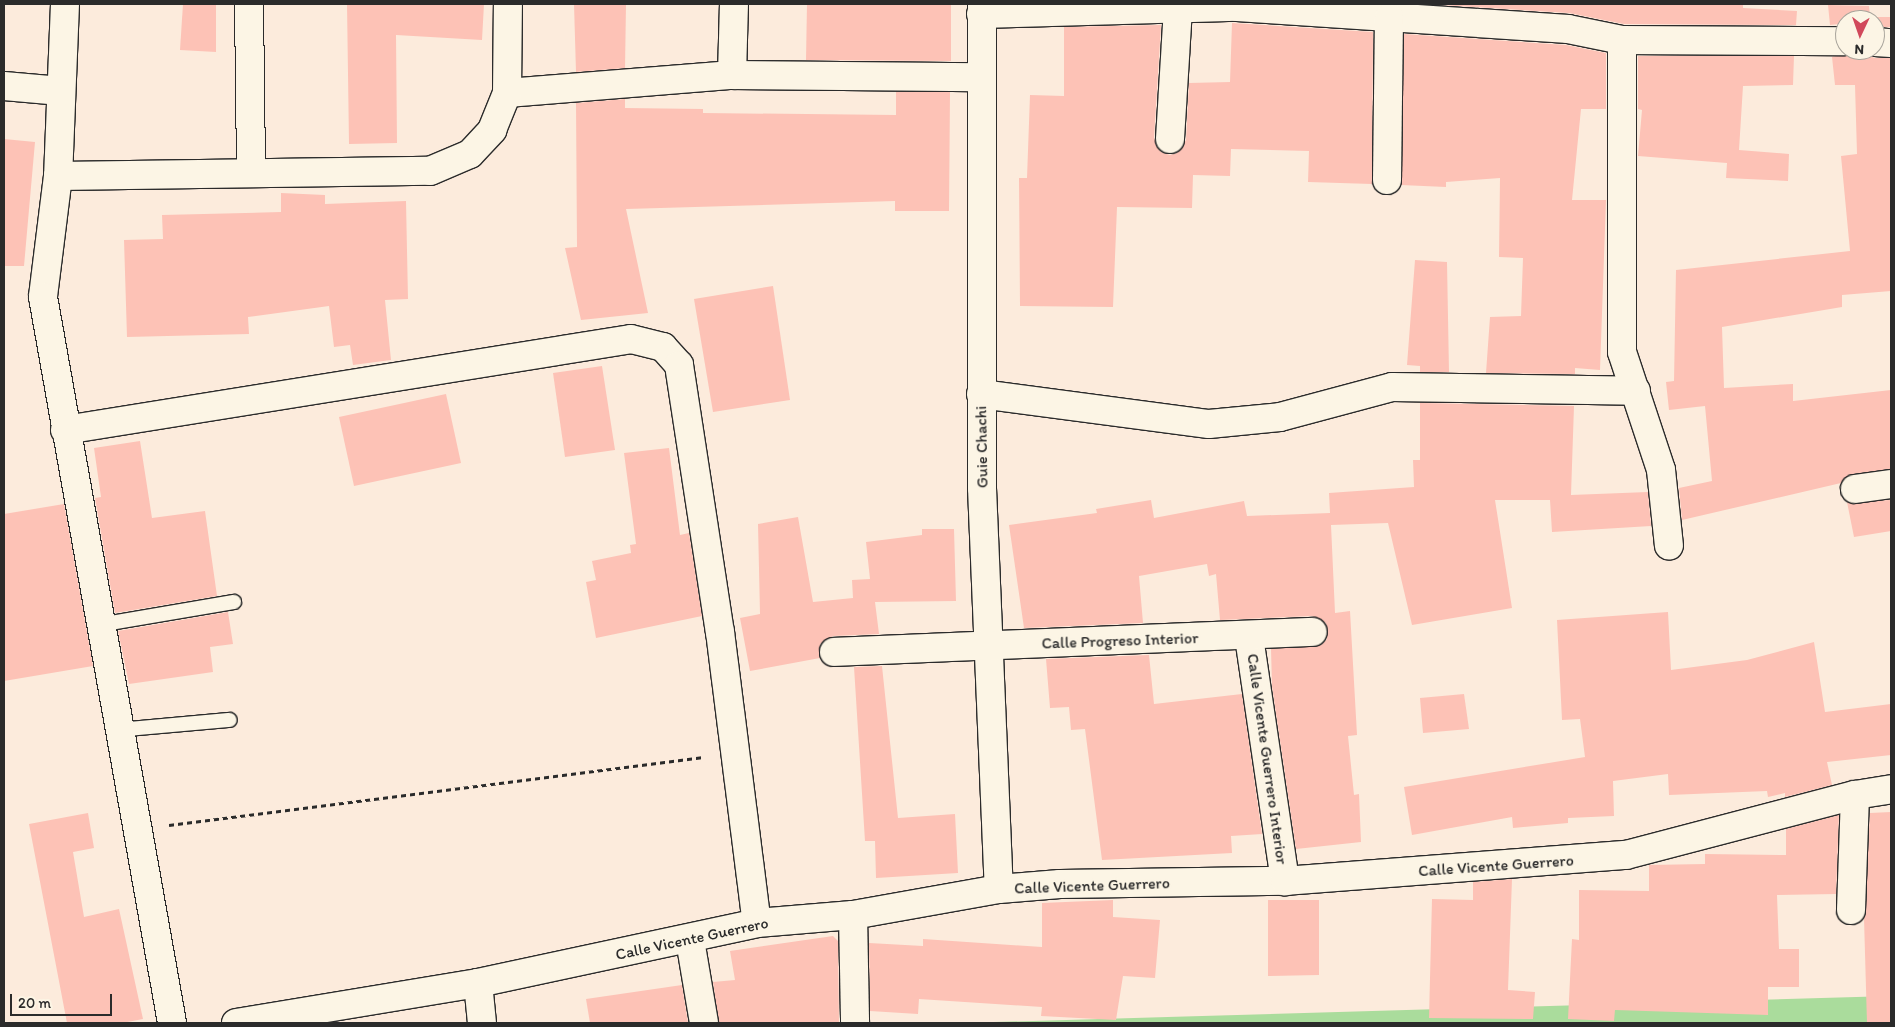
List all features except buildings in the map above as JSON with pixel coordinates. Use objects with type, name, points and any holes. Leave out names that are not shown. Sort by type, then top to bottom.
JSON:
[{"type":"street","points":[[65,4],[58,176],[44,297],[64,430],[135,829],[172,1023]]},
{"type":"street","points":[[249,4],[251,172]]},
{"type":"street","points":[[58,176],[430,171],[470,154],[492,130],[507,93],[508,4]]},
{"type":"street","points":[[732,75],[734,4]]},
{"type":"street","points":[[981,9],[1178,9],[1237,7],[1568,29],[1622,40],[1835,41]]},
{"type":"street","name":"Guie Chachi","points":[[981,9],[978,77],[981,394],[999,889]]},
{"type":"street","points":[[1170,139],[1178,9]]},
{"type":"street","points":[[1387,180],[1389,18]]},
{"type":"street","points":[[1622,40],[1622,352],[1661,470],[1669,546]]},
{"type":"street","points":[[507,93],[732,75],[978,77]]},
{"type":"street","points":[[4,86],[61,91]]},
{"type":"street","points":[[64,430],[631,339],[663,347],[679,365],[736,753],[757,923]]},
{"type":"street","points":[[981,394],[1209,424],[1280,417],[1392,387],[1636,392]]},
{"type":"street","points":[[1855,489],[1891,484]]},
{"type":"street","name":"Calle Progreso Interior","points":[[834,652],[1249,637],[1313,632]]},
{"type":"street","name":"Calle Vicente Guerrero Interior","points":[[1249,637],[1285,882]]},
{"type":"street","name":"Calle Vicente Guerrero","points":[[236,1023],[320,1017],[690,940],[757,923],[853,915],[999,889],[1060,884],[1285,882],[1626,855],[1854,795],[1891,789]]},
{"type":"street","points":[[1851,910],[1854,795]]},
{"type":"street","points":[[853,915],[855,1023]]},
{"type":"street","points":[[690,940],[704,1023]]},
{"type":"street","points":[[478,983],[482,1023]]},
{"type":"lane","points":[[99,625],[234,602]]},
{"type":"lane","points":[[117,730],[230,720]]},
{"type":"path","points":[[135,829],[736,753]]},
{"type":"green space","points":[[1891,996],[1891,1023],[960,1023]]}]
